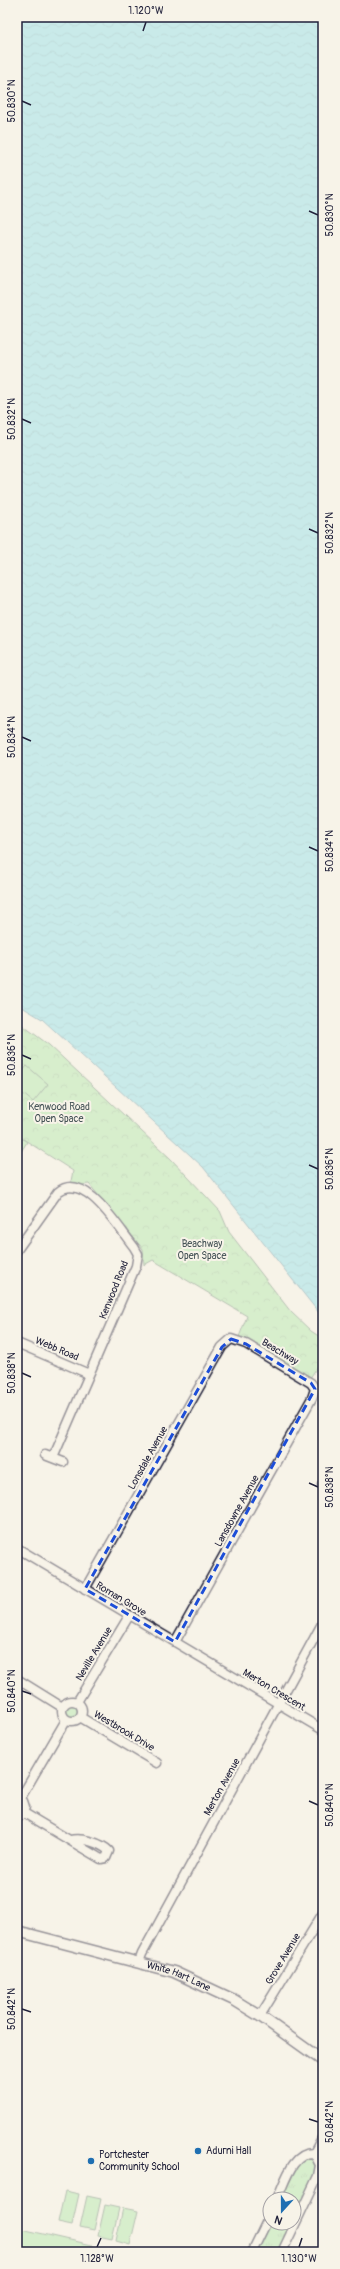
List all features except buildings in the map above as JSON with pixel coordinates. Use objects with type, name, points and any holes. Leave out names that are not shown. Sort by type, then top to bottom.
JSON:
[{"type":"street","name":"Kenwood Road","points":[[17,1250],[58,1192],[64,1187],[70,1186],[79,1187],[88,1192],[134,1247],[138,1254],[136,1266],[53,1458]]},
{"type":"street","name":"Beachway","points":[[231,1338],[246,1344],[311,1382],[315,1389]]},
{"type":"street","name":"Lonsdale Avenue","points":[[85,1589],[222,1347],[231,1338]]},
{"type":"street","name":"Webb Road","points":[[17,1342],[89,1374]]},
{"type":"street","name":"Lansdowne Avenue","points":[[175,1642],[312,1398],[315,1389]]},
{"type":"street","points":[[45,1455],[63,1462]]},
{"type":"street","name":"Roman Grove","points":[[17,1548],[214,1666]]},
{"type":"street","name":"Neville Avenue","points":[[77,1702],[129,1616]]},
{"type":"street","name":"Merton Avenue","points":[[139,1962],[323,1622]]},
{"type":"street","name":"Merton Crescent","points":[[214,1666],[323,1730]]},
{"type":"street","points":[[17,1679],[62,1707]]},
{"type":"street","points":[[68,1702],[77,1702],[82,1709],[80,1717],[73,1722],[66,1720],[61,1713],[62,1707],[68,1702]]},
{"type":"street","name":"Westbrook Drive","points":[[80,1717],[157,1763]]},
{"type":"street","points":[[66,1720],[18,1798],[25,1804],[20,1816],[70,1840]]},
{"type":"street","name":"Grove Avenue","points":[[260,2016],[323,1913]]},
{"type":"street","name":"White Hart Lane","points":[[17,1931],[174,1972],[202,1984],[260,2016],[323,2061]]},
{"type":"street","points":[[314,2153],[323,2136]]},
{"type":"street","points":[[282,2191],[296,2161],[301,2155],[314,2153]]},
{"type":"street","points":[[282,2252],[318,2176],[320,2165],[314,2153]]},
{"type":"street","points":[[252,2252],[262,2231]]},
{"type":"highlighted area","points":[[231,1339],[246,1344],[311,1383],[315,1389],[175,1642],[85,1589],[222,1347]]},
{"type":"green space","name":"Kenwood Road Open Space","points":[[17,1021],[49,1045],[171,1159],[220,1211],[229,1232],[291,1312],[311,1331],[323,1339],[323,1358],[310,1378],[239,1337],[247,1316],[153,1260],[144,1265],[143,1249],[89,1184],[70,1186],[73,1171],[17,1135]]},
{"type":"green space","points":[[27,1066],[48,1084],[33,1102],[17,1089],[17,1078]]},
{"type":"green space","points":[[17,1135],[27,1142],[17,1158]]},
{"type":"green space","points":[[72,1705],[77,1707],[79,1712],[77,1717],[72,1719],[67,1717],[65,1712],[67,1707]]},
{"type":"green space","points":[[309,2156],[314,2158],[317,2165],[317,2171],[302,2202],[302,2191],[285,2191],[299,2163]]},
{"type":"green space","points":[[65,2191],[79,2194],[72,2225],[58,2222]]},
{"type":"green space","points":[[87,2196],[101,2199],[94,2230],[80,2227]]},
{"type":"green space","points":[[105,2205],[119,2208],[112,2239],[98,2236]]},
{"type":"green space","points":[[123,2208],[138,2211],[130,2245],[116,2241]]},
{"type":"green space","points":[[17,2228],[92,2245],[91,2252],[17,2252]]},
{"type":"green space","points":[[266,2231],[288,2231],[278,2252],[256,2252]]},
{"type":"water","points":[[17,17],[323,17],[323,1318],[203,1167],[42,1019],[17,1004]]},
{"type":"place","name":"Adurni Hall","points":[[198,2151]]},
{"type":"place","name":"Portchester Community School","points":[[91,2161]]},
{"type":"park label","name":"Beachway Open Space","points":[[202,1250]]}]
